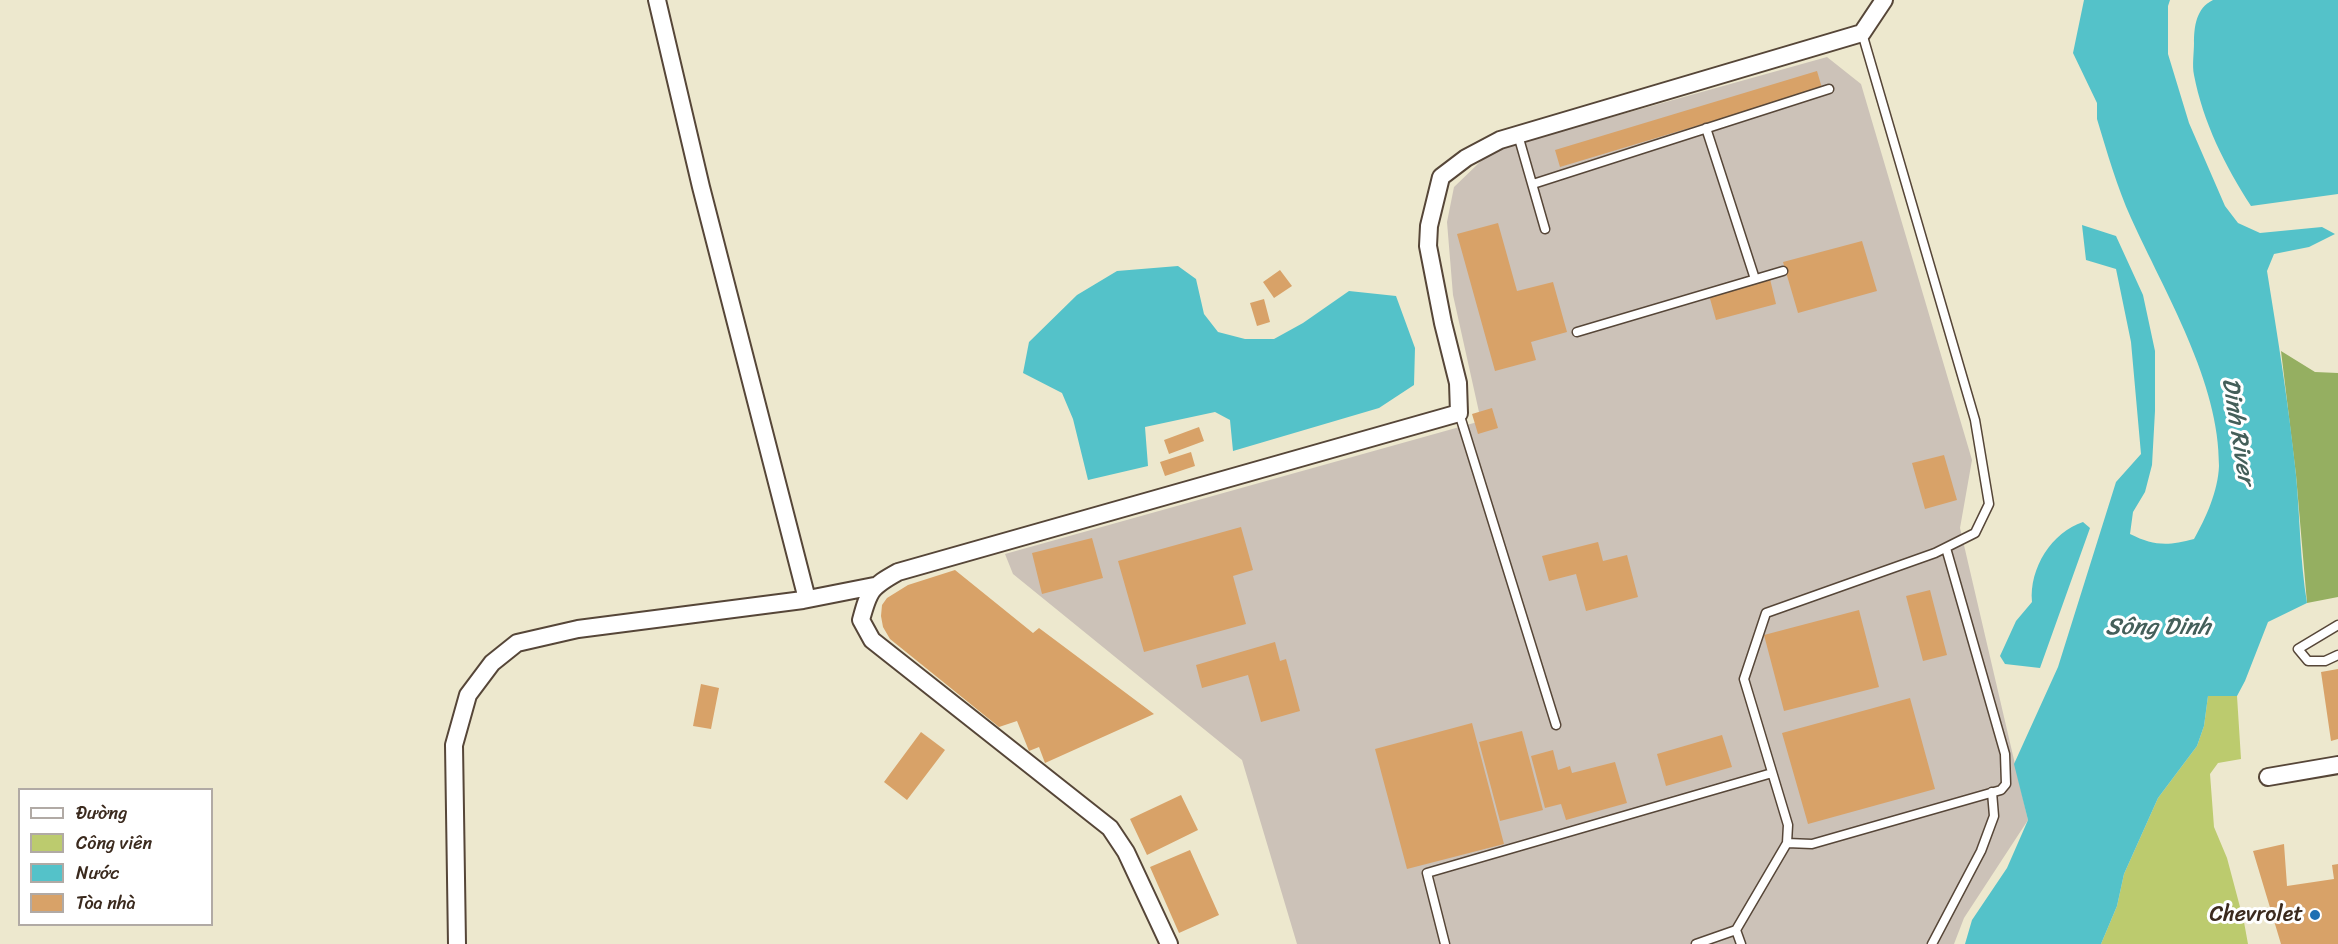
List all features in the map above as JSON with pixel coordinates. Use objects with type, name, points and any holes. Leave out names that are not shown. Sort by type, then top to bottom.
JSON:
[{"type":"street","points":[[657,0],[701,187],[807,598]]},
{"type":"street","points":[[457,944],[454,745],[468,695],[492,663],[516,643],[578,629],[807,598],[874,586],[898,572],[1459,413],[1458,383],[1443,323],[1428,246],[1432,209],[1441,177],[1466,158],[1500,140],[1862,33],[1884,0]]},
{"type":"street","points":[[874,586],[866,600],[861,620],[872,640],[1110,828],[1126,852],[1169,944]]},
{"type":"street","points":[[2268,777],[2338,765]]},
{"type":"lane","points":[[1696,944],[1736,930],[1787,843],[1788,825],[1744,679],[1766,613],[1946,548],[1975,533],[1989,504],[1975,420],[1862,33]]},
{"type":"lane","points":[[1533,184],[1829,89]]},
{"type":"lane","points":[[1706,128],[1755,279]]},
{"type":"lane","points":[[1518,135],[1545,229]]},
{"type":"lane","points":[[1576,332],[1783,271]]},
{"type":"lane","points":[[1459,413],[1556,725]]},
{"type":"lane","points":[[1787,843],[1812,844],[2001,790],[2006,784],[2006,754],[1946,548]]},
{"type":"lane","points":[[2338,625],[2298,649],[2308,660],[2325,661],[2338,655]]},
{"type":"lane","points":[[1445,944],[1427,873],[1772,772]]},
{"type":"lane","points":[[1932,944],[1981,851],[1994,816],[1992,792]]},
{"type":"lane","points":[[1736,930],[1742,944]]},
{"type":"shaded area","points":[[1827,57],[1861,84],[1972,460],[1960,528],[2028,820],[1964,918],[1954,944],[1297,944],[1242,760],[1013,574],[1005,554],[1481,421],[1453,295],[1447,222],[1454,187],[1481,161],[1501,148]]},
{"type":"green space","points":[[2281,351],[2315,372],[2338,373],[2338,597],[2307,603],[2296,475]]},
{"type":"green space","points":[[2208,696],[2237,696],[2241,759],[2218,763],[2210,774],[2214,827],[2227,858],[2248,944],[2101,944],[2117,906],[2124,874],[2158,798],[2197,746],[2204,726]]},
{"type":"water","name":"Sông Dinh","points":[[2084,0],[2170,0],[2168,54],[2189,123],[2225,206],[2238,223],[2260,233],[2322,227],[2335,234],[2309,247],[2274,254],[2267,271],[2293,450],[2307,603],[2268,622],[2237,696],[2208,696],[2204,726],[2197,746],[2158,798],[2124,874],[2117,906],[2101,944],[1965,944],[1972,920],[2007,868],[2028,820],[2014,764],[2058,667],[2116,482],[2141,454],[2131,342],[2116,269],[2086,260],[2082,225],[2116,236],[2143,295],[2155,351],[2152,465],[2145,492],[2133,512],[2130,534],[2161,544],[2194,539],[2211,504],[2218,475],[2217,435],[2201,371],[2126,206],[2097,119],[2097,103],[2073,53]]},
{"type":"water","points":[[2213,0],[2338,0],[2338,194],[2251,206],[2232,175],[2209,127],[2194,75],[2196,24],[2203,8]]},
{"type":"water","points":[[1178,266],[1196,279],[1204,314],[1218,332],[1245,339],[1274,339],[1303,323],[1349,291],[1396,296],[1415,348],[1414,385],[1379,408],[1233,451],[1230,420],[1215,412],[1145,427],[1148,466],[1088,480],[1073,419],[1062,393],[1023,373],[1029,342],[1077,295],[1117,271]]},
{"type":"water","points":[[2083,522],[2090,528],[2040,668],[2005,664],[2000,656],[2016,621],[2032,602],[2034,577],[2045,553],[2062,534]]},
{"type":"building","points":[[1817,71],[1822,88],[1560,167],[1555,150]]},
{"type":"building","points":[[1498,223],[1517,291],[1553,282],[1567,332],[1531,342],[1536,360],[1495,371],[1457,234]]},
{"type":"building","points":[[1862,241],[1877,291],[1798,313],[1783,262]]},
{"type":"building","points":[[1280,270],[1292,286],[1274,298],[1263,282]]},
{"type":"building","points":[[1770,279],[1776,304],[1716,320],[1709,295]]},
{"type":"building","points":[[1264,299],[1270,322],[1257,326],[1250,303]]},
{"type":"building","points":[[1492,408],[1498,428],[1478,434],[1472,414]]},
{"type":"building","points":[[1199,427],[1204,441],[1169,454],[1164,440]]},
{"type":"building","points":[[1191,452],[1195,466],[1165,476],[1160,462]]},
{"type":"building","points":[[1944,455],[1957,500],[1925,509],[1912,463]]},
{"type":"building","points":[[1241,527],[1253,570],[1233,576],[1246,624],[1144,652],[1118,561]]},
{"type":"building","points":[[1092,538],[1103,578],[1042,594],[1032,553]]},
{"type":"building","points":[[1598,542],[1603,561],[1627,555],[1638,597],[1586,611],[1576,574],[1549,581],[1542,556]]},
{"type":"building","points":[[955,570],[1033,633],[1039,628],[1154,714],[1045,763],[1039,747],[1029,751],[1017,721],[999,727],[890,639],[883,627],[882,605],[887,598],[908,585]]},
{"type":"building","points":[[1930,590],[1947,655],[1923,661],[1906,596]]},
{"type":"building","points":[[1859,610],[1879,687],[1784,711],[1764,635]]},
{"type":"building","points":[[1275,642],[1280,661],[1286,659],[1300,711],[1261,722],[1248,675],[1202,688],[1196,665]]},
{"type":"building","points":[[2338,669],[2338,739],[2331,741],[2321,672]]},
{"type":"building","points":[[701,684],[719,688],[711,729],[693,726]]},
{"type":"building","points":[[1910,698],[1935,789],[1808,824],[1782,733]]},
{"type":"building","points":[[1472,723],[1504,844],[1407,869],[1375,749]]},
{"type":"building","points":[[1522,731],[1543,810],[1500,821],[1479,742]]},
{"type":"building","points":[[921,732],[945,750],[907,800],[884,782]]},
{"type":"building","points":[[1722,735],[1732,767],[1666,786],[1657,754]]},
{"type":"building","points":[[1553,750],[1558,770],[1570,766],[1572,773],[1615,762],[1627,803],[1566,820],[1561,804],[1545,808],[1531,756]]},
{"type":"building","points":[[1181,795],[1198,830],[1147,855],[1130,819]]},
{"type":"building","points":[[2284,844],[2287,886],[2334,879],[2332,865],[2338,864],[2338,944],[2281,944],[2253,851]]},
{"type":"building","points":[[1190,850],[1219,915],[1179,933],[1150,867]]},
{"type":"place","name":"Chevrolet","points":[[2315,915]]},
{"type":"water label","name":"Dinh River","points":[[2237,431]]}]
